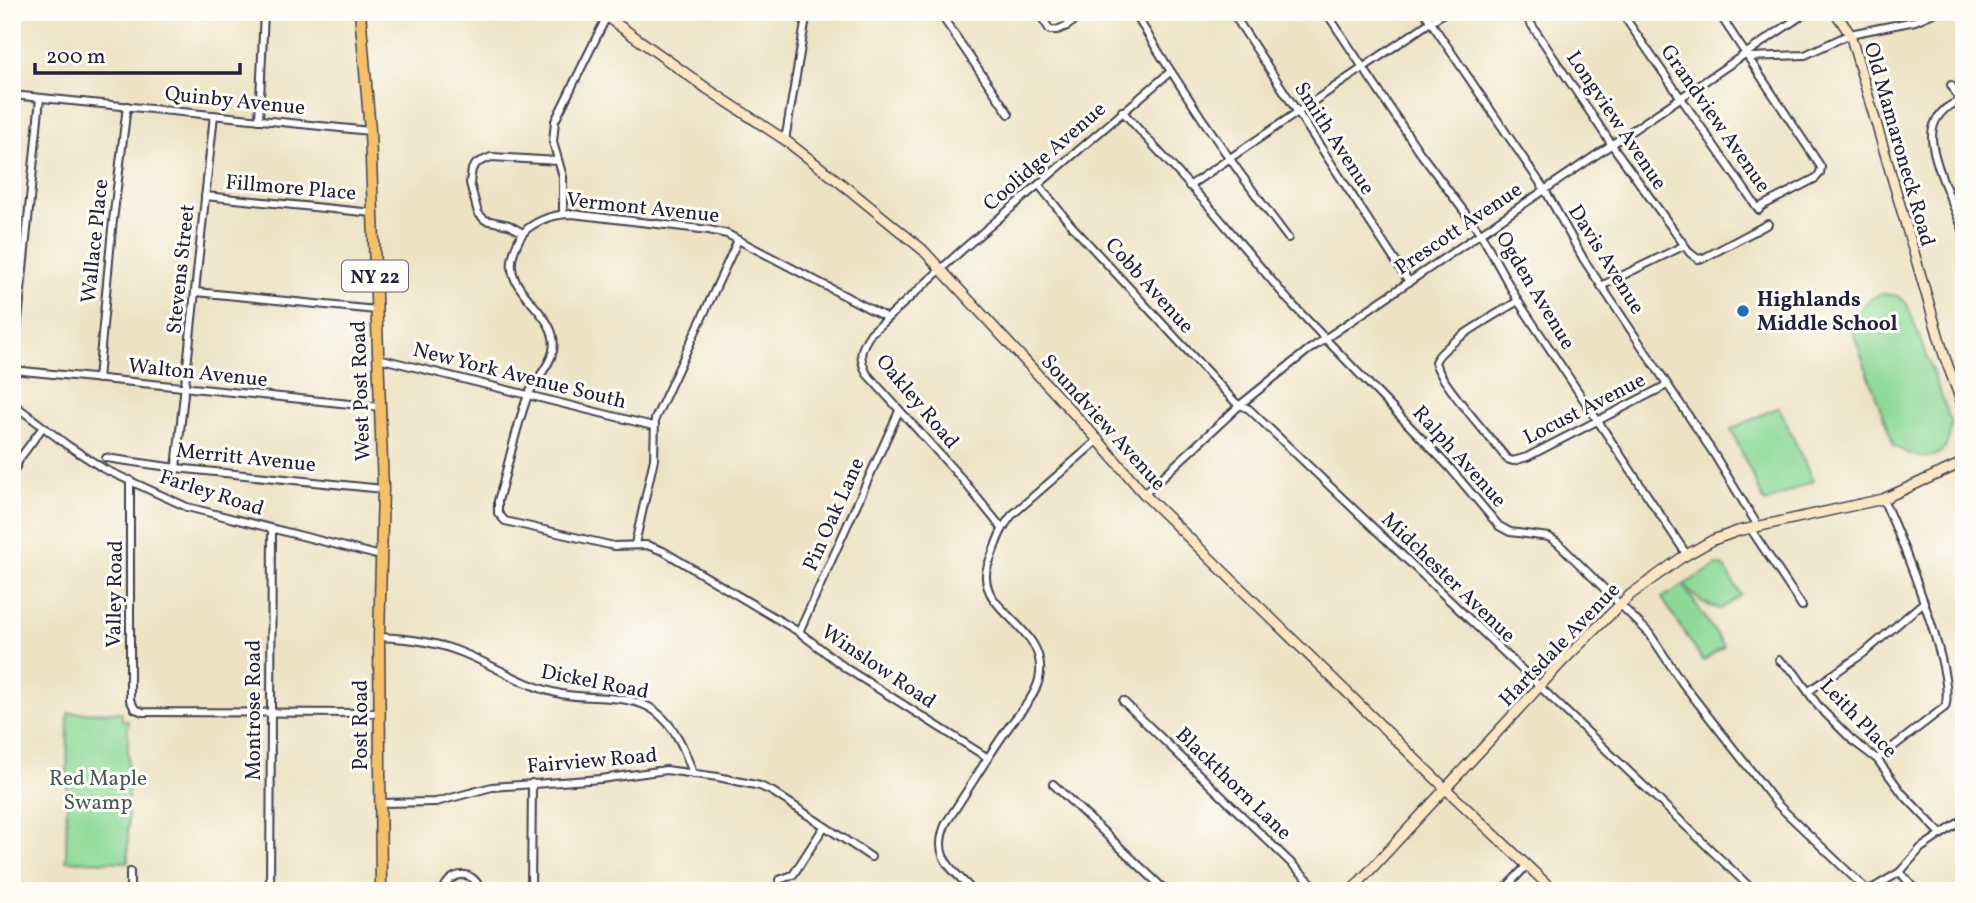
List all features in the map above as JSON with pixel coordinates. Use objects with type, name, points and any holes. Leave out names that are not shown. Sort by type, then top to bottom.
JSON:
[{"type":"main road","name":"West Post Road","points":[[360,12],[370,131],[383,489],[381,558]]},
{"type":"main road","name":"Post Road","points":[[381,558],[381,891]]},
{"type":"street","points":[[259,120],[264,12]]},
{"type":"street","points":[[785,140],[807,12]]},
{"type":"street","points":[[939,12],[1009,114]]},
{"type":"street","points":[[1038,12],[1050,30],[1057,30],[1086,12]]},
{"type":"street","points":[[1133,12],[1170,72],[1288,238]]},
{"type":"street","name":"Smith Avenue","points":[[1232,12],[1409,282]]},
{"type":"street","name":"Ogden Avenue","points":[[1326,12],[1418,150],[1480,234],[1518,301],[1687,555]]},
{"type":"street","name":"Davis Avenue","points":[[1424,12],[1545,190],[1584,260],[1712,451],[1802,606]]},
{"type":"street","points":[[1189,187],[1445,12]]},
{"type":"street","name":"Longview Avenue","points":[[1523,12],[1683,246]]},
{"type":"street","name":"Grandview Avenue","points":[[1621,12],[1759,209],[1816,178],[1821,166],[1748,55]]},
{"type":"street","points":[[1718,12],[1748,55],[1805,55],[1850,34],[1915,21],[1936,12]]},
{"type":"street","name":"Prescott Avenue","points":[[1144,494],[1240,405],[1298,358],[1681,97],[1748,55],[1807,12]]},
{"type":"street","name":"Old Mamaroneck Road","points":[[1835,12],[1850,34],[1944,355],[1964,409]]},
{"type":"street","points":[[563,214],[564,186],[553,142],[555,121],[605,14]]},
{"type":"street","name":"Soundview Avenue","points":[[605,14],[709,90],[785,140],[887,220],[942,269],[1144,494],[1554,891]]},
{"type":"street","name":"Coolidge Avenue","points":[[942,269],[1170,72]]},
{"type":"street","points":[[1951,85],[1962,101],[1948,107],[1938,116],[1932,138],[1934,152],[1964,232]]},
{"type":"street","name":"Quinby Avenue","points":[[12,95],[370,131]]},
{"type":"street","points":[[13,372],[40,98]]},
{"type":"street","name":"Wallace Place","points":[[98,379],[127,106]]},
{"type":"street","name":"Ralph Avenue","points":[[1122,111],[1214,212],[1324,340],[1371,384],[1450,468],[1499,526],[1510,532],[1549,537],[1558,543],[1649,633],[1683,684],[1777,804],[1868,891]]},
{"type":"street","name":"Stevens Street","points":[[176,468],[214,115]]},
{"type":"street","points":[[527,396],[551,357],[554,339],[546,321],[525,296],[512,273],[510,262],[523,233],[509,225],[485,220],[474,205],[470,176],[477,163],[491,157],[558,161]]},
{"type":"street","name":"Cobb Avenue","points":[[1039,185],[1107,264],[1215,382],[1240,405]]},
{"type":"street","name":"Fillmore Place","points":[[205,197],[373,213]]},
{"type":"street","name":"Vermont Avenue","points":[[523,233],[541,221],[563,214],[727,234],[887,318]]},
{"type":"street","points":[[1601,286],[1683,246],[1698,259],[1704,258],[1768,224]]},
{"type":"street","name":"New York Avenue South","points":[[635,544],[654,459],[653,426],[738,240]]},
{"type":"street","name":"Oakley Road","points":[[942,269],[871,333],[860,356],[867,374],[1002,527]]},
{"type":"street","points":[[12,272],[23,272]]},
{"type":"street","points":[[196,292],[376,310]]},
{"type":"street","name":"Locust Avenue","points":[[1518,301],[1440,353],[1436,362],[1437,369],[1507,459],[1517,460],[1667,385]]},
{"type":"street","name":"New York Avenue South","points":[[378,358],[653,426]]},
{"type":"street","name":"Walton Avenue","points":[[13,372],[380,407]]},
{"type":"street","name":"Winslow Road","points":[[527,396],[498,501],[499,517],[505,521],[614,546],[635,544],[663,551],[799,632],[847,669],[988,758]]},
{"type":"street","name":"Farley Road","points":[[12,402],[43,427],[104,468],[187,507],[381,558]]},
{"type":"street","name":"Midchester Avenue","points":[[1240,405],[1249,409],[1754,891]]},
{"type":"street","name":"Pin Oak Lane","points":[[799,632],[899,411]]},
{"type":"street","points":[[12,474],[20,458],[43,427]]},
{"type":"street","points":[[973,891],[949,869],[942,852],[941,835],[988,758],[1026,705],[1040,675],[1034,646],[995,600],[987,587],[986,570],[1002,527],[1022,506],[1098,440]]},
{"type":"street","name":"Merritt Avenue","points":[[106,458],[176,468],[383,489]]},
{"type":"street","name":"Hartsdale Avenue","points":[[1351,891],[1619,604],[1687,555],[1713,540],[1754,527],[1883,499],[1964,462]]},
{"type":"street","name":"Valley Road","points":[[130,480],[132,707],[144,712],[270,712]]},
{"type":"street","points":[[1877,759],[1945,707],[1947,700],[1924,602],[1883,499]]},
{"type":"street","name":"Montrose Road","points":[[270,891],[272,530]]},
{"type":"street","points":[[1809,691],[1864,653],[1924,602]]},
{"type":"street","name":"Dickel Road","points":[[379,637],[413,640],[449,648],[537,689],[568,696],[648,706],[674,731],[684,747],[692,774]]},
{"type":"street","name":"Leith Place","points":[[1779,660],[1794,672],[1819,707],[1852,740],[1877,759],[1902,793],[1941,834]]},
{"type":"street","name":"Blackthorn Lane","points":[[1123,701],[1320,891]]},
{"type":"street","points":[[270,712],[379,713]]},
{"type":"street","name":"Fairview Road","points":[[380,803],[436,802],[481,789],[601,779],[666,770],[760,786],[870,857]]},
{"type":"street","points":[[531,891],[532,783]]},
{"type":"street","points":[[1053,784],[1166,891]]},
{"type":"street","points":[[1868,891],[1900,872],[1921,848],[1962,821],[1964,832]]},
{"type":"street","points":[[779,880],[793,875],[824,827]]},
{"type":"street","points":[[1503,891],[1527,865]]},
{"type":"street","points":[[130,872],[130,891]]},
{"type":"street","points":[[1900,872],[1916,891]]},
{"type":"street","points":[[443,891],[447,880],[452,876],[464,874],[476,880],[481,891]]},
{"type":"green space","points":[[1883,294],[1898,296],[1907,304],[1951,422],[1946,446],[1933,456],[1915,456],[1894,446],[1850,324],[1867,302]]},
{"type":"green space","points":[[1779,407],[1813,481],[1765,503],[1731,429]]},
{"type":"green space","points":[[1717,565],[1724,567],[1741,595],[1721,609],[1700,601],[1685,584]]},
{"type":"green space","points":[[1683,585],[1724,646],[1703,661],[1662,598]]},
{"type":"green space","name":"Red Maple Swamp","points":[[122,712],[122,720],[128,720],[128,862],[66,861],[68,713]]},
{"type":"place","name":"Highlands Middle School","points":[[1743,311]]}]
